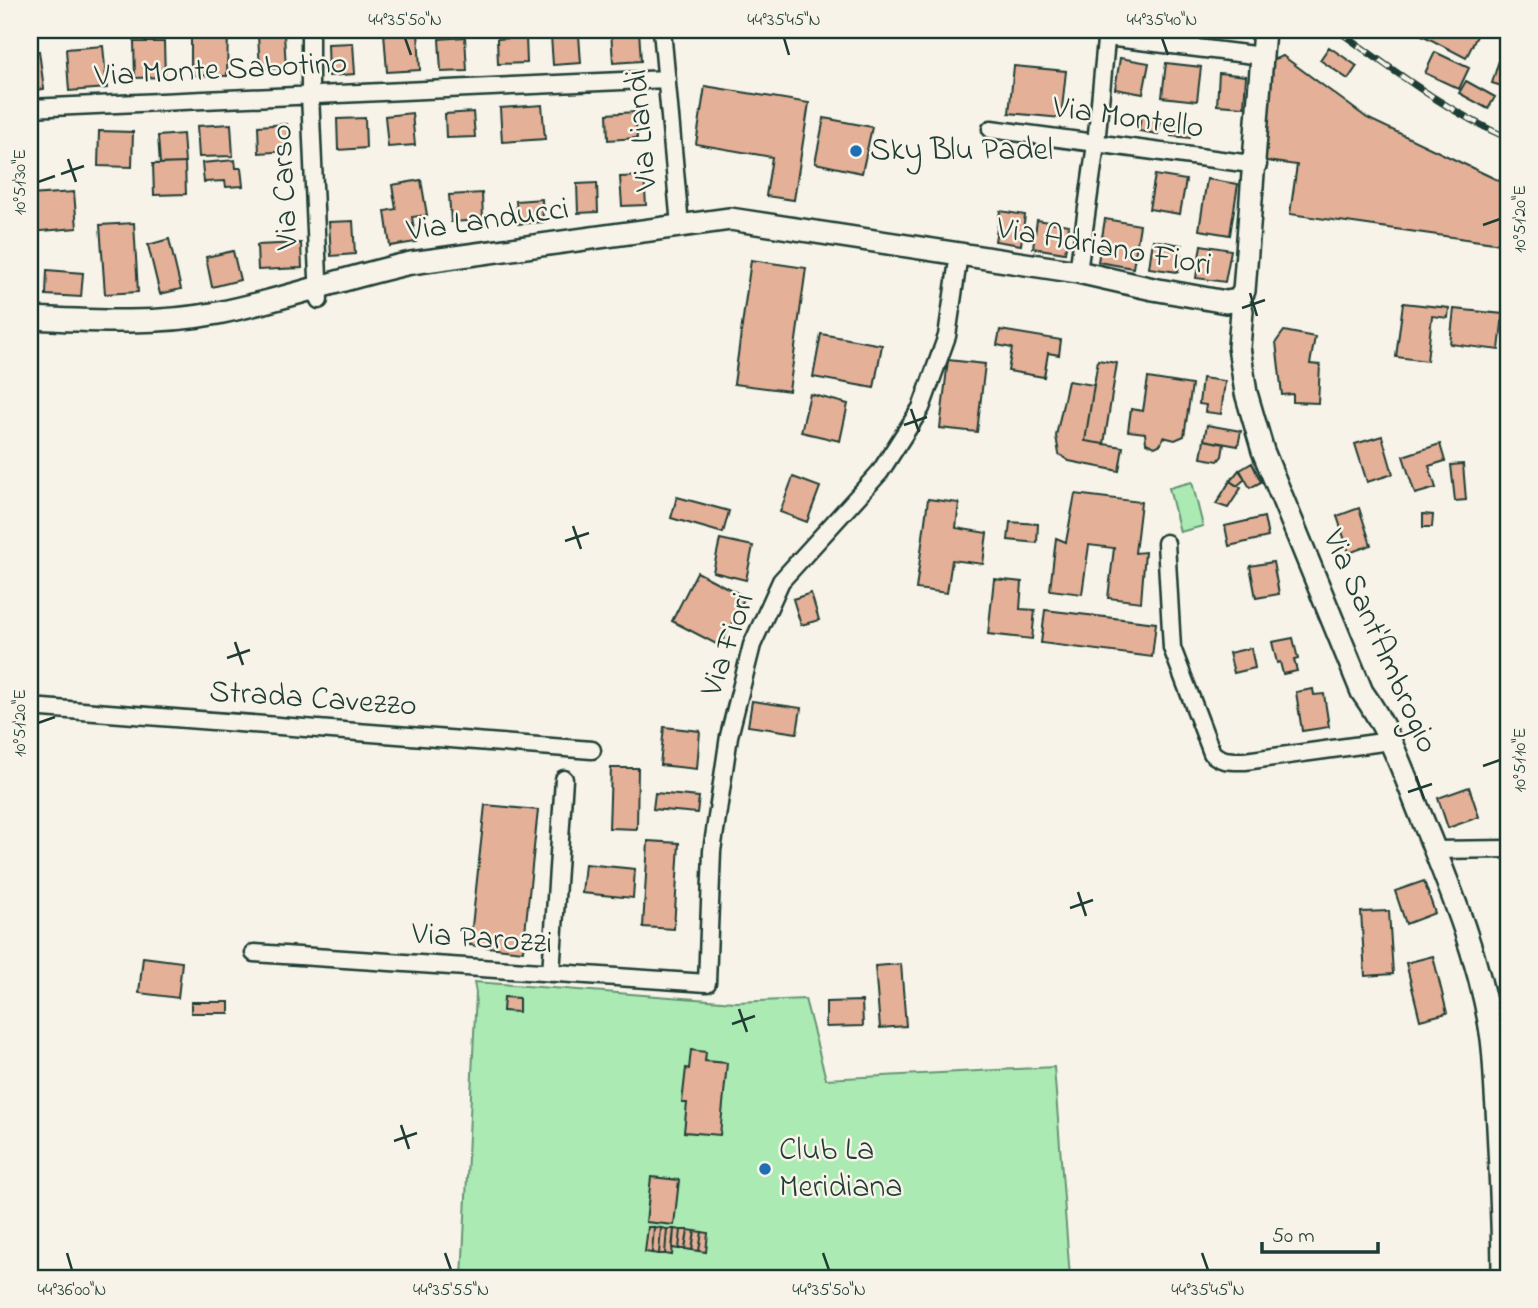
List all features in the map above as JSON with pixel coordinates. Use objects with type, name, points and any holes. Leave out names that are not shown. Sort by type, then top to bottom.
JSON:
[{"type":"street","name":"Via Carso","points":[[310,30],[318,293]]},
{"type":"street","name":"Via Liandi","points":[[662,30],[680,225]]},
{"type":"street","name":"Via Sant'Ambrogio","points":[[1264,30],[1256,164],[1244,291],[1238,300],[1242,311],[1239,347],[1246,393],[1263,452],[1362,692],[1372,705],[1390,741],[1470,948],[1492,1039],[1503,1278]]},
{"type":"street","points":[[1078,272],[1096,144],[1107,33],[1262,56]]},
{"type":"street","name":"Via Monte Sabotino","points":[[30,108],[667,79]]},
{"type":"street","name":"Via Montello","points":[[991,129],[1256,164]]},
{"type":"street","name":"Via Landucci","points":[[30,318],[126,322],[191,317],[318,293],[411,263],[730,219],[959,254]]},
{"type":"street","name":"Via Adriano Fiori","points":[[959,254],[1078,272],[1226,302],[1238,300]]},
{"type":"street","name":"Via Fiori","points":[[707,983],[712,850],[729,736],[752,645],[781,581],[880,471],[921,408],[947,335],[959,254]]},
{"type":"street","points":[[1166,543],[1172,648],[1212,753],[1217,758],[1245,761],[1390,741]]},
{"type":"street","name":"Strada Cavezzo","points":[[30,707],[592,750]]},
{"type":"street","points":[[551,973],[564,779]]},
{"type":"street","points":[[1434,850],[1508,849]]},
{"type":"street","name":"Via Parozzi","points":[[254,953],[707,983]]},
{"type":"green space","points":[[1192,482],[1203,526],[1180,532],[1169,488]]},
{"type":"green space","name":"Club La Meridiana","points":[[474,982],[735,1002],[805,999],[826,1079],[1054,1067],[1070,1278],[462,1278],[476,993]]},
{"type":"building","points":[[191,30],[228,30],[227,76],[191,75]]},
{"type":"building","points":[[611,30],[639,30],[641,61],[613,63]]},
{"type":"building","points":[[1192,30],[1250,30],[1249,35]]},
{"type":"building","points":[[1421,30],[1466,30],[1477,36],[1466,58],[1420,34]]},
{"type":"building","points":[[418,31],[420,70],[387,72],[384,33]]},
{"type":"building","points":[[284,34],[286,68],[260,69],[258,35]]},
{"type":"building","points":[[579,35],[581,63],[553,65],[551,36]]},
{"type":"building","points":[[465,37],[467,71],[441,72],[439,39]]},
{"type":"building","points":[[526,37],[527,63],[498,64],[497,39]]},
{"type":"building","points":[[134,42],[164,42],[165,77],[135,78]]},
{"type":"building","points":[[353,43],[355,74],[329,76],[328,44]]},
{"type":"building","points":[[103,46],[107,88],[69,91],[66,49]]},
{"type":"building","points":[[1329,47],[1357,66],[1348,79],[1320,60]]},
{"type":"building","points":[[39,51],[44,89],[30,91],[30,53]]},
{"type":"building","points":[[1435,52],[1469,68],[1459,89],[1425,73]]},
{"type":"building","points":[[1283,56],[1367,118],[1508,185],[1508,245],[1290,214],[1297,165],[1259,160],[1267,62]]},
{"type":"building","points":[[1500,57],[1508,60],[1508,88],[1492,83]]},
{"type":"building","points":[[1120,58],[1149,63],[1143,94],[1115,89]]},
{"type":"building","points":[[1166,63],[1201,67],[1197,101],[1162,97]]},
{"type":"building","points":[[1014,66],[1066,71],[1061,118],[1009,113]]},
{"type":"building","points":[[1219,73],[1246,76],[1244,107],[1217,105]]},
{"type":"building","points":[[1466,81],[1495,97],[1488,109],[1459,93]]},
{"type":"building","points":[[705,86],[809,103],[794,200],[766,196],[772,157],[696,144]]},
{"type":"building","points":[[542,105],[545,139],[502,142],[500,108]]},
{"type":"building","points":[[473,112],[475,137],[446,138],[445,114]]},
{"type":"building","points":[[635,112],[637,138],[608,140],[607,114]]},
{"type":"building","points":[[412,113],[415,145],[388,147],[385,116]]},
{"type":"building","points":[[1141,115],[1161,116],[1158,134],[1139,131]]},
{"type":"building","points":[[365,118],[366,148],[338,150],[337,119]]},
{"type":"building","points":[[824,118],[872,127],[862,173],[815,163]]},
{"type":"building","points":[[1172,119],[1192,121],[1190,138],[1171,136]]},
{"type":"building","points":[[231,124],[233,156],[199,157],[197,126]]},
{"type":"building","points":[[287,124],[289,151],[259,153],[258,126]]},
{"type":"building","points":[[99,131],[133,132],[132,167],[98,166]]},
{"type":"building","points":[[183,134],[185,163],[160,164],[158,136]]},
{"type":"building","points":[[30,135],[38,135],[38,172],[30,172]]},
{"type":"building","points":[[235,160],[236,168],[241,168],[243,186],[226,187],[225,181],[204,182],[202,163]]},
{"type":"building","points":[[185,163],[186,194],[154,195],[153,164]]},
{"type":"building","points":[[1155,175],[1186,180],[1180,214],[1149,209]]},
{"type":"building","points":[[644,176],[646,205],[622,206],[620,177]]},
{"type":"building","points":[[1207,179],[1238,184],[1230,235],[1199,230]]},
{"type":"building","points":[[421,180],[427,215],[412,217],[416,242],[390,246],[385,211],[396,209],[392,185]]},
{"type":"building","points":[[597,183],[598,212],[578,213],[577,184]]},
{"type":"building","points":[[74,192],[77,228],[30,232],[30,195]]},
{"type":"building","points":[[482,193],[483,220],[451,222],[449,195]]},
{"type":"building","points":[[542,199],[543,222],[518,224],[516,201]]},
{"type":"building","points":[[1000,211],[1025,215],[1021,245],[995,241]]},
{"type":"building","points":[[1105,219],[1140,225],[1133,268],[1098,262]]},
{"type":"building","points":[[1037,220],[1069,225],[1065,253],[1033,248]]},
{"type":"building","points":[[353,221],[355,254],[331,256],[329,222]]},
{"type":"building","points":[[134,223],[138,292],[105,294],[100,225]]},
{"type":"building","points":[[169,239],[181,289],[160,294],[148,245]]},
{"type":"building","points":[[1153,240],[1182,245],[1178,272],[1149,268]]},
{"type":"building","points":[[301,243],[302,268],[258,270],[257,245]]},
{"type":"building","points":[[1201,245],[1231,250],[1225,282],[1196,278]]},
{"type":"building","points":[[233,251],[240,280],[212,287],[206,257]]},
{"type":"building","points":[[751,260],[806,268],[789,391],[734,384]]},
{"type":"building","points":[[47,270],[83,273],[81,297],[46,295]]},
{"type":"building","points":[[1403,303],[1449,308],[1448,318],[1432,316],[1427,361],[1396,357]]},
{"type":"building","points":[[1454,309],[1503,314],[1499,350],[1450,344]]},
{"type":"building","points":[[1000,330],[1061,340],[1059,355],[1048,353],[1044,377],[1008,371],[1012,348],[997,345]]},
{"type":"building","points":[[1284,331],[1315,337],[1310,364],[1320,365],[1318,403],[1293,402],[1293,394],[1282,395],[1276,342]]},
{"type":"building","points":[[821,334],[882,345],[874,388],[813,377]]},
{"type":"building","points":[[948,360],[985,364],[977,432],[940,428]]},
{"type":"building","points":[[1098,360],[1117,363],[1104,444],[1085,441]]},
{"type":"building","points":[[1148,378],[1192,385],[1184,436],[1175,440],[1163,437],[1161,444],[1155,447],[1146,443],[1145,433],[1128,431],[1131,409],[1143,411]]},
{"type":"building","points":[[1202,378],[1225,381],[1221,414],[1205,412],[1206,405],[1199,404]]},
{"type":"building","points":[[1068,381],[1094,385],[1085,441],[1123,447],[1119,471],[1069,461],[1059,454],[1056,436]]},
{"type":"building","points":[[810,394],[848,404],[840,441],[801,432]]},
{"type":"building","points":[[1207,425],[1241,431],[1238,446],[1204,440]]},
{"type":"building","points":[[1382,436],[1393,474],[1367,482],[1355,444]]},
{"type":"building","points":[[1204,440],[1224,444],[1222,456],[1218,461],[1201,458]]},
{"type":"building","points":[[1440,444],[1445,461],[1429,466],[1436,488],[1415,494],[1403,456]]},
{"type":"building","points":[[1252,463],[1261,482],[1250,488],[1240,470]]},
{"type":"building","points":[[1463,464],[1466,500],[1455,501],[1451,465]]},
{"type":"building","points":[[1239,470],[1245,479],[1237,486],[1230,481]]},
{"type":"building","points":[[793,477],[820,487],[807,522],[780,512]]},
{"type":"building","points":[[1230,481],[1241,488],[1228,508],[1216,504]]},
{"type":"building","points":[[1075,494],[1141,502],[1135,553],[1145,552],[1141,602],[1108,598],[1114,548],[1089,545],[1082,594],[1050,590],[1056,538],[1066,542]]},
{"type":"building","points":[[677,497],[729,511],[723,533],[671,518]]},
{"type":"building","points":[[928,499],[959,503],[956,528],[987,533],[983,564],[952,560],[947,593],[916,589]]},
{"type":"building","points":[[1359,508],[1371,545],[1349,553],[1337,516]]},
{"type":"building","points":[[1423,514],[1433,515],[1432,527],[1423,527]]},
{"type":"building","points":[[1264,517],[1268,537],[1229,546],[1225,526]]},
{"type":"building","points":[[1010,522],[1038,524],[1037,543],[1008,540]]},
{"type":"building","points":[[720,539],[753,546],[746,580],[713,572]]},
{"type":"building","points":[[1273,562],[1279,594],[1256,598],[1250,566]]},
{"type":"building","points":[[697,572],[745,597],[720,646],[672,621]]},
{"type":"building","points":[[994,579],[1022,582],[1020,609],[1035,610],[1032,639],[988,634]]},
{"type":"building","points":[[811,593],[819,620],[801,625],[793,599]]},
{"type":"building","points":[[1045,610],[1156,623],[1152,657],[1041,643]]},
{"type":"building","points":[[1293,638],[1298,659],[1294,660],[1297,671],[1283,674],[1272,642]]},
{"type":"building","points":[[1251,648],[1255,668],[1234,673],[1229,653]]},
{"type":"building","points":[[1313,689],[1314,695],[1324,694],[1329,727],[1302,731],[1296,692]]},
{"type":"building","points":[[752,701],[801,708],[797,733],[748,726]]},
{"type":"building","points":[[664,727],[700,731],[697,769],[660,765]]},
{"type":"building","points":[[611,768],[638,768],[637,829],[609,828]]},
{"type":"building","points":[[1469,787],[1479,817],[1448,828],[1438,798]]},
{"type":"building","points":[[655,793],[699,797],[697,813],[653,809]]},
{"type":"building","points":[[485,805],[538,810],[523,951],[470,945]]},
{"type":"building","points":[[648,841],[679,843],[674,929],[643,927]]},
{"type":"building","points":[[585,864],[635,869],[633,898],[582,893]]},
{"type":"building","points":[[1424,881],[1435,913],[1406,924],[1395,891]]},
{"type":"building","points":[[1389,911],[1393,974],[1365,976],[1361,912]]},
{"type":"building","points":[[1433,956],[1447,1013],[1420,1020],[1406,963]]},
{"type":"building","points":[[143,957],[182,962],[178,998],[139,993]]},
{"type":"building","points":[[901,964],[906,1026],[880,1028],[875,966]]},
{"type":"building","points":[[504,997],[519,998],[519,1012],[503,1011]]},
{"type":"building","points":[[862,1001],[863,1026],[826,1027],[826,1002]]},
{"type":"building","points":[[191,1002],[229,1002],[229,1013],[191,1013]]},
{"type":"building","points":[[691,1050],[706,1052],[705,1061],[727,1063],[720,1135],[684,1132],[687,1103],[682,1103]]},
{"type":"building","points":[[651,1177],[679,1180],[674,1225],[646,1222]]},
{"type":"building","points":[[648,1227],[654,1227],[652,1253],[645,1252]]},
{"type":"building","points":[[654,1227],[661,1228],[659,1254],[652,1253]]},
{"type":"building","points":[[661,1228],[667,1229],[665,1254],[659,1254]]},
{"type":"building","points":[[667,1229],[674,1229],[672,1255],[665,1254]]},
{"type":"building","points":[[674,1229],[681,1230],[679,1249],[672,1248]]},
{"type":"building","points":[[681,1230],[688,1230],[685,1249],[679,1249]]},
{"type":"building","points":[[688,1230],[695,1231],[692,1250],[685,1249]]},
{"type":"building","points":[[695,1231],[702,1232],[699,1251],[692,1250]]},
{"type":"building","points":[[702,1232],[708,1233],[706,1252],[699,1251]]},
{"type":"railway","points":[[1337,30],[1441,102],[1508,138]]},
{"type":"place","name":"Sky Blu Padel","points":[[856,151]]},
{"type":"place","name":"Club La Meridiana","points":[[765,1169]]}]
